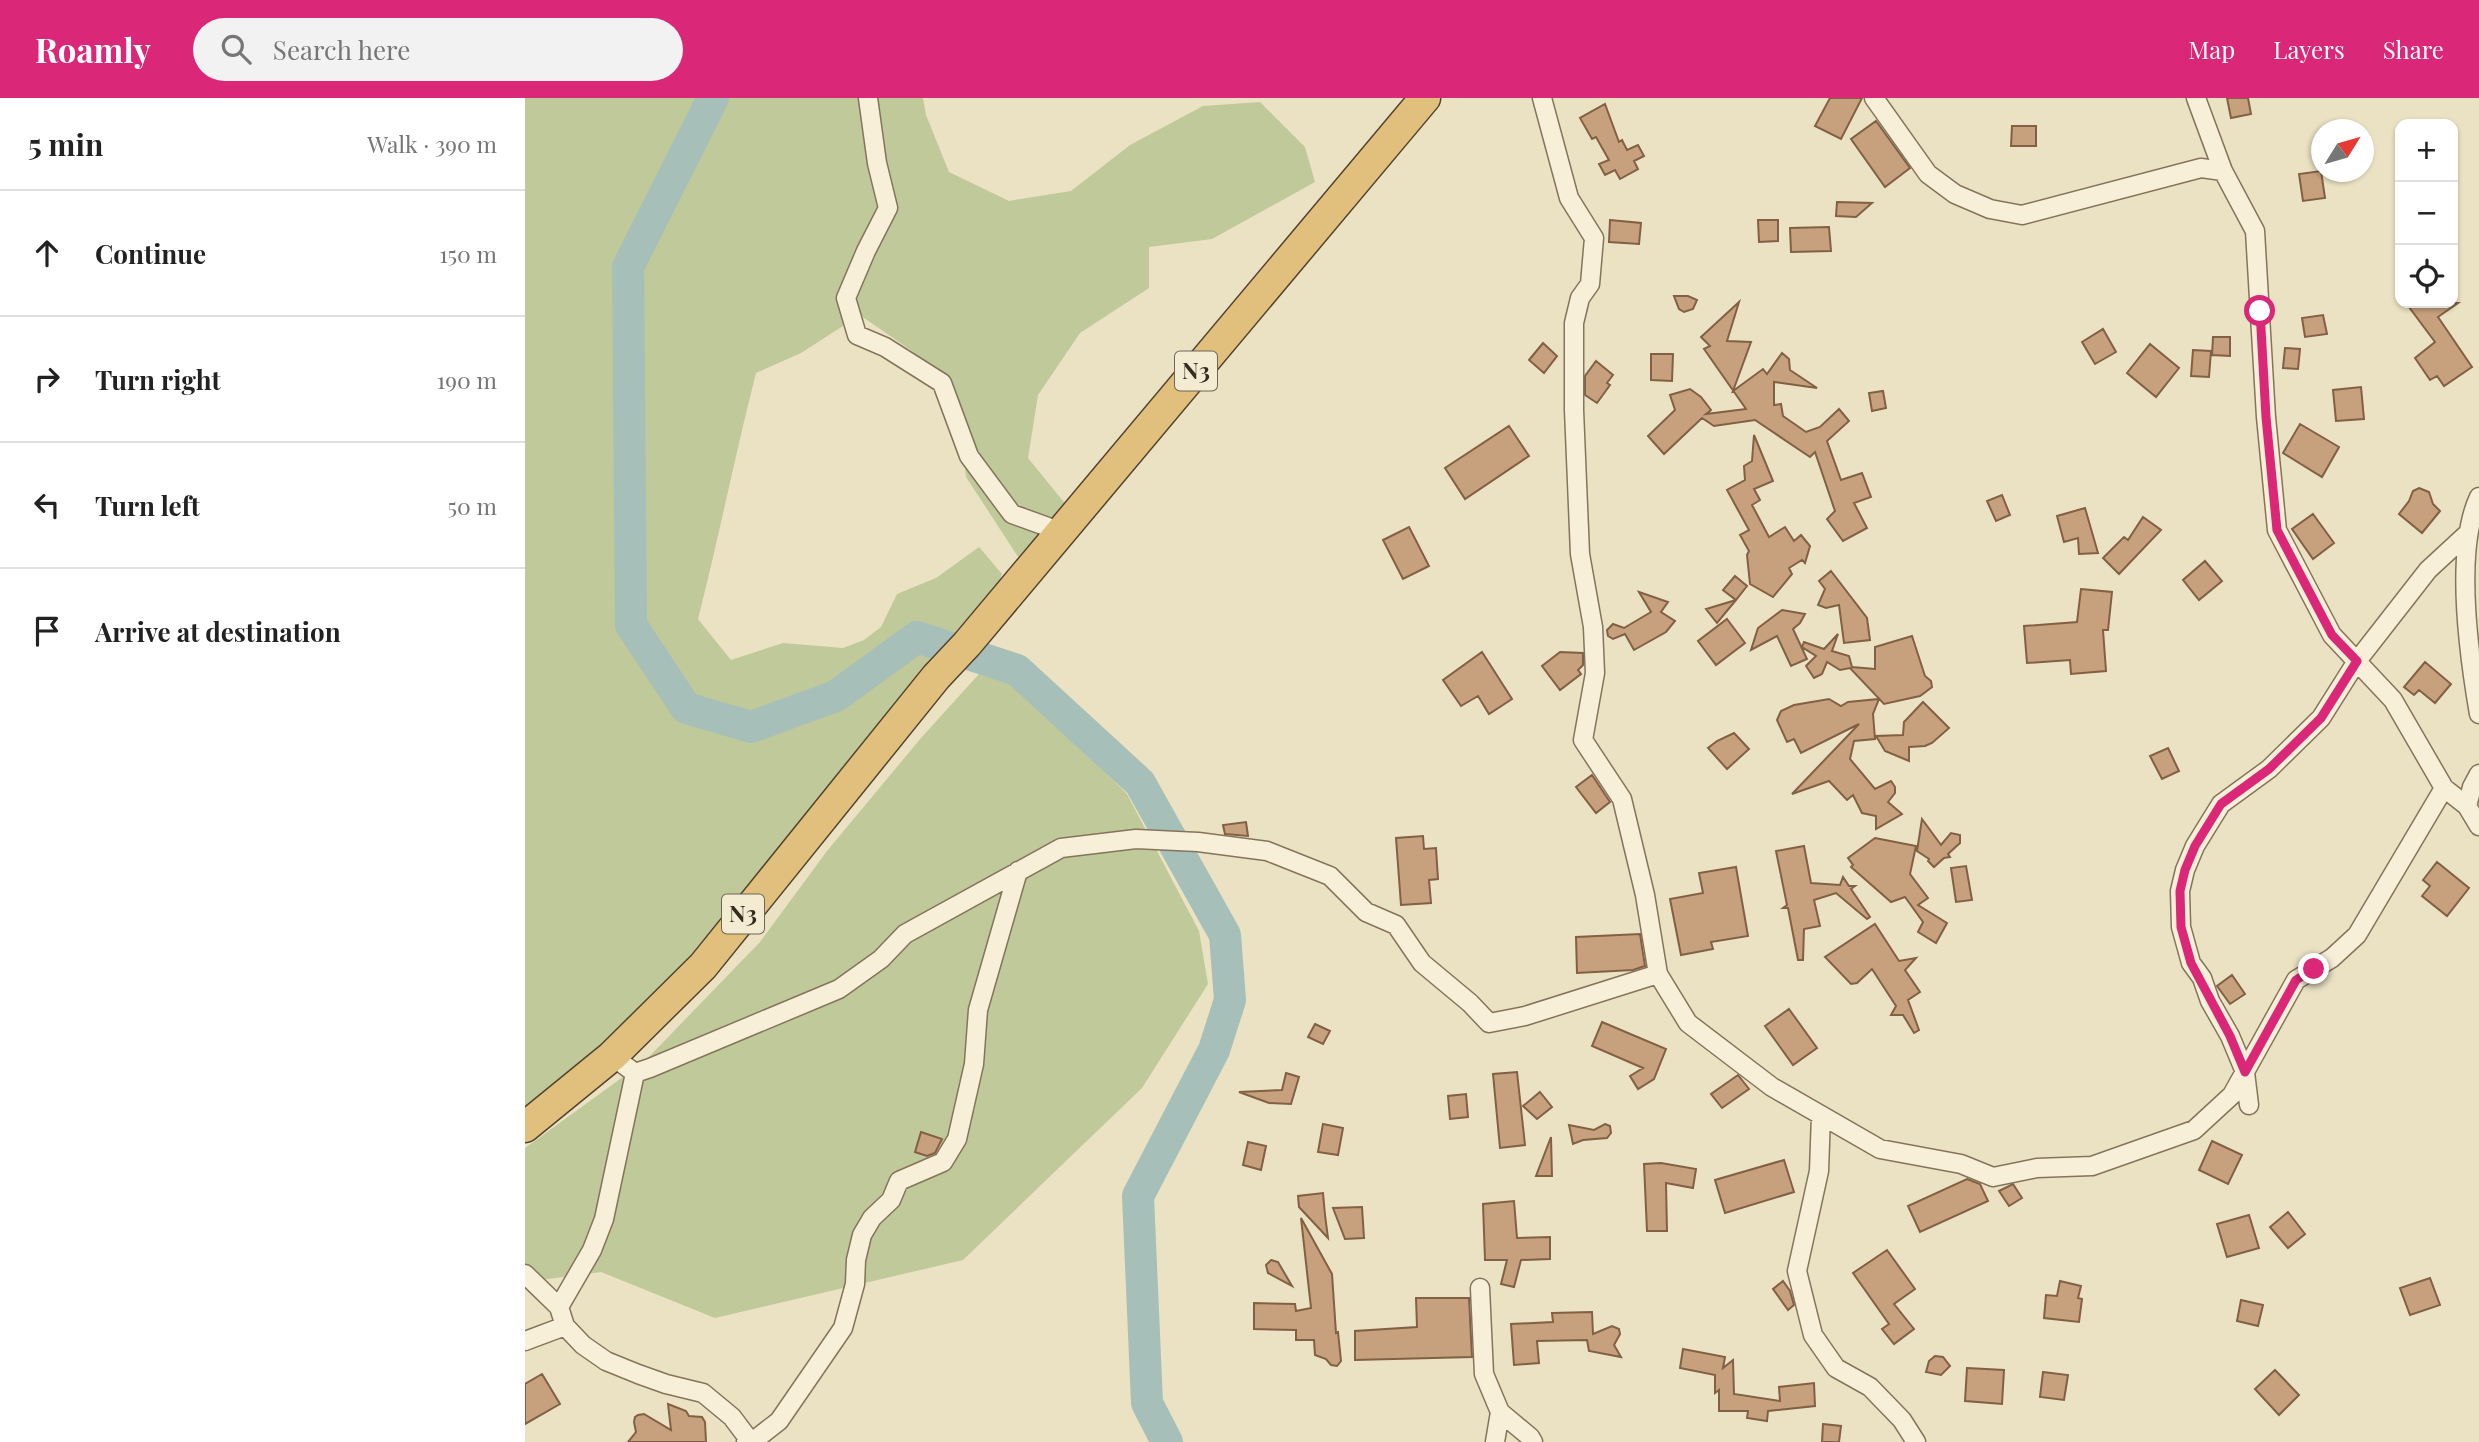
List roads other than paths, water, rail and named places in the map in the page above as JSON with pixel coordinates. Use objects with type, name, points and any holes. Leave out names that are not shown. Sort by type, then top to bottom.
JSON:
[{"type":"highway","name":"N3","points":[[525,1127],[623,1064],[936,677],[967,644],[1059,531],[1425,98]]},
{"type":"street","points":[[868,98],[877,163],[888,208],[846,298],[857,335],[884,347],[942,383],[969,456],[1012,514],[1059,531]]},
{"type":"street","points":[[1542,98],[1569,198],[1594,238],[1590,284],[1580,298],[1574,323],[1574,410],[1580,554],[1593,627],[1595,673],[1583,740],[1622,799],[1645,895],[1658,974],[1688,1023],[1772,1087],[1880,1149],[1961,1164],[1993,1177],[2037,1168],[2092,1166],[2194,1130],[2232,1096],[2296,980],[2332,958],[2357,934],[2444,788]]},
{"type":"street","points":[[1874,98],[1929,174],[1955,194],[1990,209],[2022,215],[2201,168],[2223,171]]},
{"type":"street","points":[[2196,98],[2223,171],[2255,231],[2266,417],[2277,530],[2332,635],[2393,700],[2444,788],[2467,806],[2479,826]]},
{"type":"street","points":[[2479,497],[2467,534],[2466,579],[2479,714]]},
{"type":"street","points":[[2249,1105],[2245,1072],[2230,1036],[2210,1001],[2188,951],[2181,927],[2180,891],[2185,870],[2195,846],[2221,804],[2269,769],[2321,718],[2357,661],[2428,570],[2467,534]]},
{"type":"street","points":[[2467,806],[2472,787],[2479,775]]},
{"type":"street","points":[[559,1307],[592,1250],[604,1219],[623,1064],[839,989],[881,959],[905,934],[1061,848],[1136,839],[1198,842],[1267,851],[1330,876],[1366,912],[1396,925],[1422,963],[1470,1003],[1489,1023],[1525,1016],[1658,974]]},
{"type":"street","points":[[752,1442],[779,1421],[843,1328],[855,1284],[856,1260],[862,1235],[872,1218],[891,1200],[899,1181],[943,1162],[957,1139],[974,1064],[978,1010],[1018,871]]},
{"type":"street","points":[[1821,1115],[1819,1171],[1797,1271],[1813,1335],[1836,1368],[1870,1387],[1902,1420],[1916,1442]]},
{"type":"street","points":[[525,1274],[559,1307],[565,1326],[583,1345],[607,1361],[666,1384],[703,1393],[731,1418],[747,1437],[746,1442]]},
{"type":"street","points":[[1480,1288],[1484,1374],[1500,1412],[1533,1442]]},
{"type":"street","points":[[525,1341],[565,1326]]},
{"type":"street","points":[[1495,1442],[1500,1412]]},
{"type":"waterway","points":[[713,98],[628,267],[631,625],[686,708],[751,727],[836,696],[917,637],[1017,670],[1140,783],[1225,935],[1230,1000],[1214,1050],[1138,1196],[1147,1403],[1167,1442]]}]
